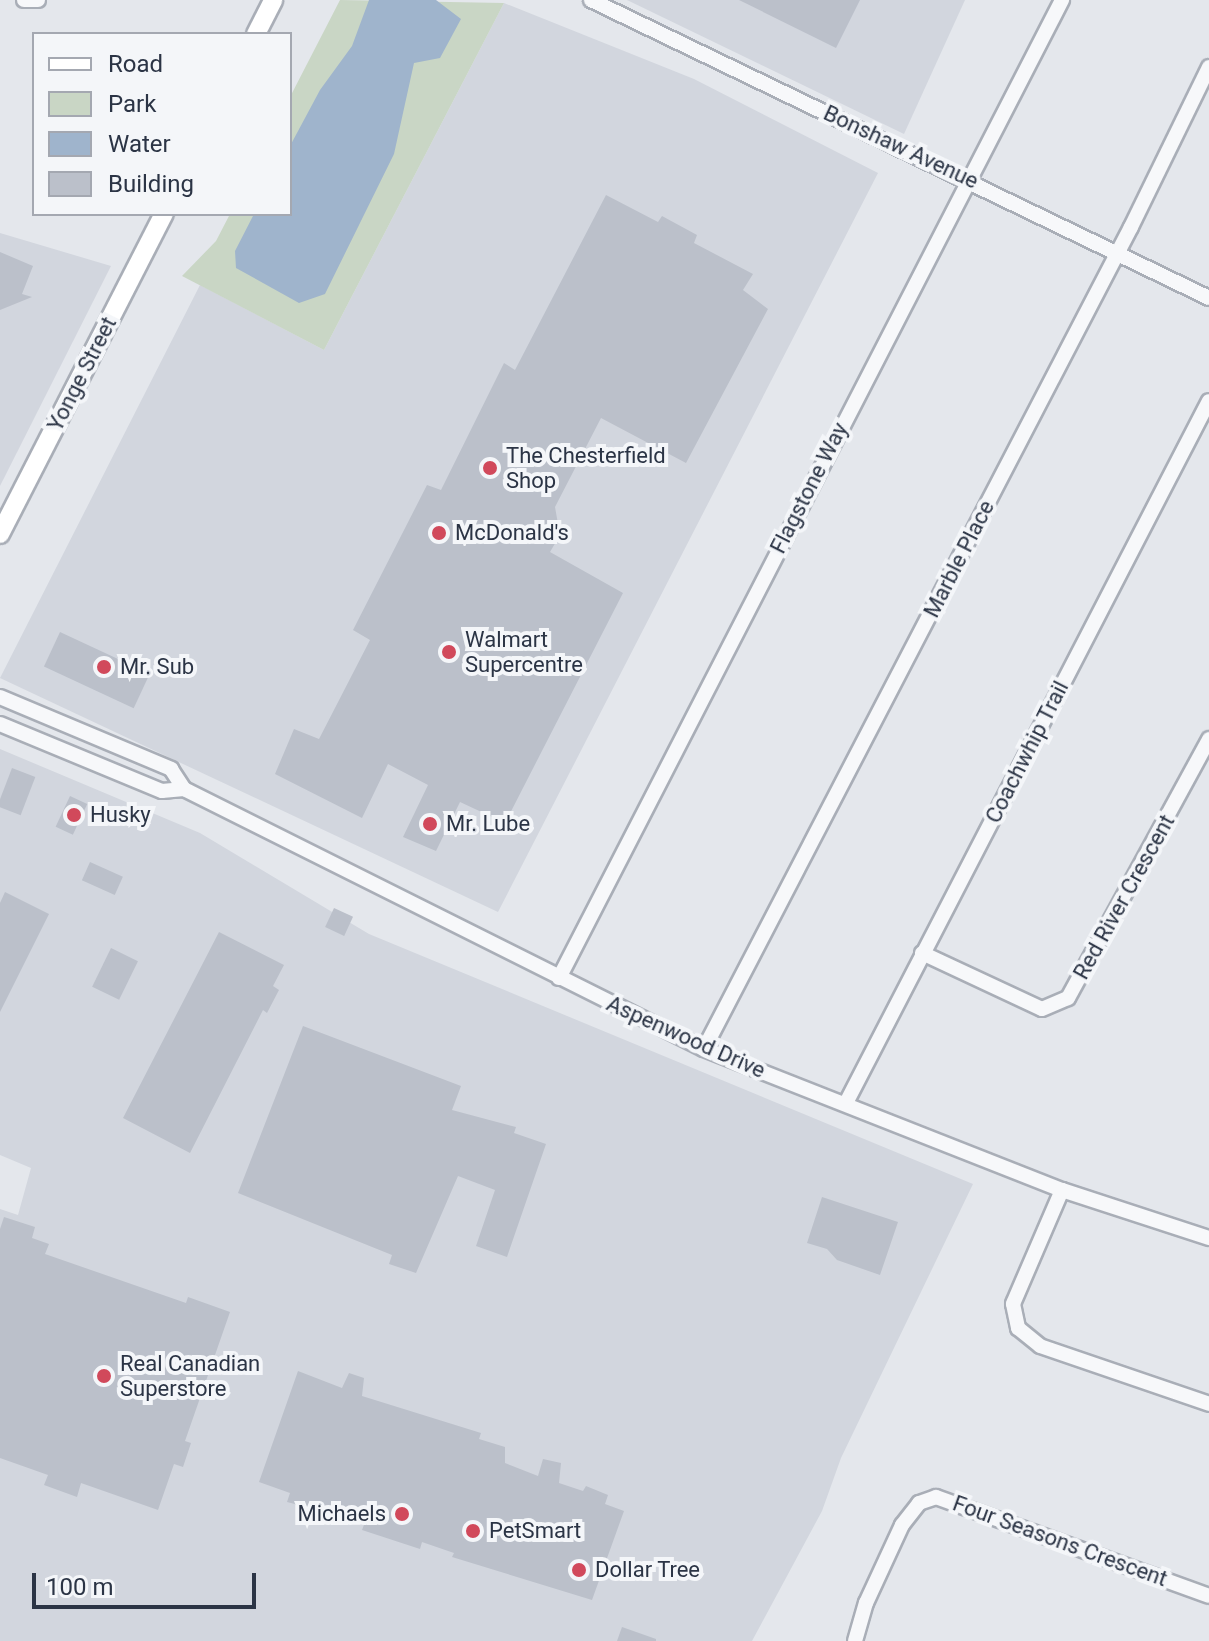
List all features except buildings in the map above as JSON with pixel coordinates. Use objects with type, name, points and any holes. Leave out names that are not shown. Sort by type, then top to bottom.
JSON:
[{"type":"main road","points":[[257,32],[273,0]]},
{"type":"main road","name":"Yonge Street","points":[[0,534],[163,216]]},
{"type":"street","points":[[24,0],[38,0]]},
{"type":"street","name":"Bonshaw Avenue","points":[[591,0],[1119,250],[1209,298]]},
{"type":"street","name":"Flagstone Way","points":[[559,978],[967,178],[1062,0]]},
{"type":"street","name":"Marble Place","points":[[704,1049],[1119,250],[1209,67]]},
{"type":"street","name":"Coachwhip Trail","points":[[846,1103],[1209,401]]},
{"type":"street","name":"Aspenwood Drive","points":[[0,697],[171,769],[184,789],[704,1049],[1062,1190],[1209,1238]]},
{"type":"street","name":"Aspenwood Drive","points":[[0,724],[162,791],[184,789]]},
{"type":"street","name":"Red River Crescent","points":[[922,953],[1042,1009],[1068,998],[1209,739]]},
{"type":"street","points":[[1062,1190],[1013,1304],[1018,1328],[1040,1346],[1209,1404]]},
{"type":"street","name":"Four Seasons Crescent","points":[[855,1641],[866,1603],[902,1525],[919,1503],[936,1497],[1209,1596]]},
{"type":"shaded area","points":[[627,0],[965,0],[904,134]]},
{"type":"shaded area","points":[[504,3],[694,79],[878,173],[498,912],[0,678],[200,285],[324,350]]},
{"type":"shaded area","points":[[0,233],[111,266],[0,486]]},
{"type":"shaded area","points":[[0,749],[200,833],[369,934],[973,1184],[841,1458],[822,1511],[752,1641],[0,1641],[0,1209],[18,1215],[31,1168],[0,1155]]},
{"type":"green space","points":[[340,0],[504,3],[324,350],[182,276],[216,241],[229,216],[292,216],[292,93]]},
{"type":"water","points":[[369,0],[436,0],[461,19],[440,58],[414,63],[394,154],[325,294],[299,303],[236,268],[235,251],[253,216],[292,216],[292,142],[320,90],[352,46]]},
{"type":"place","name":"The Chesterfield Shop","points":[[490,468]]},
{"type":"place","name":"McDonald's","points":[[439,533]]},
{"type":"place","name":"Walmart Supercentre","points":[[449,652]]},
{"type":"place","name":"Mr. Sub","points":[[104,667]]},
{"type":"place","name":"Husky","points":[[74,815]]},
{"type":"place","name":"Mr. Lube","points":[[430,824]]},
{"type":"place","name":"Real Canadian Superstore","points":[[104,1376]]},
{"type":"place","name":"Michaels","points":[[402,1514]]},
{"type":"place","name":"PetSmart","points":[[473,1531]]},
{"type":"place","name":"Dollar Tree","points":[[579,1570]]}]
